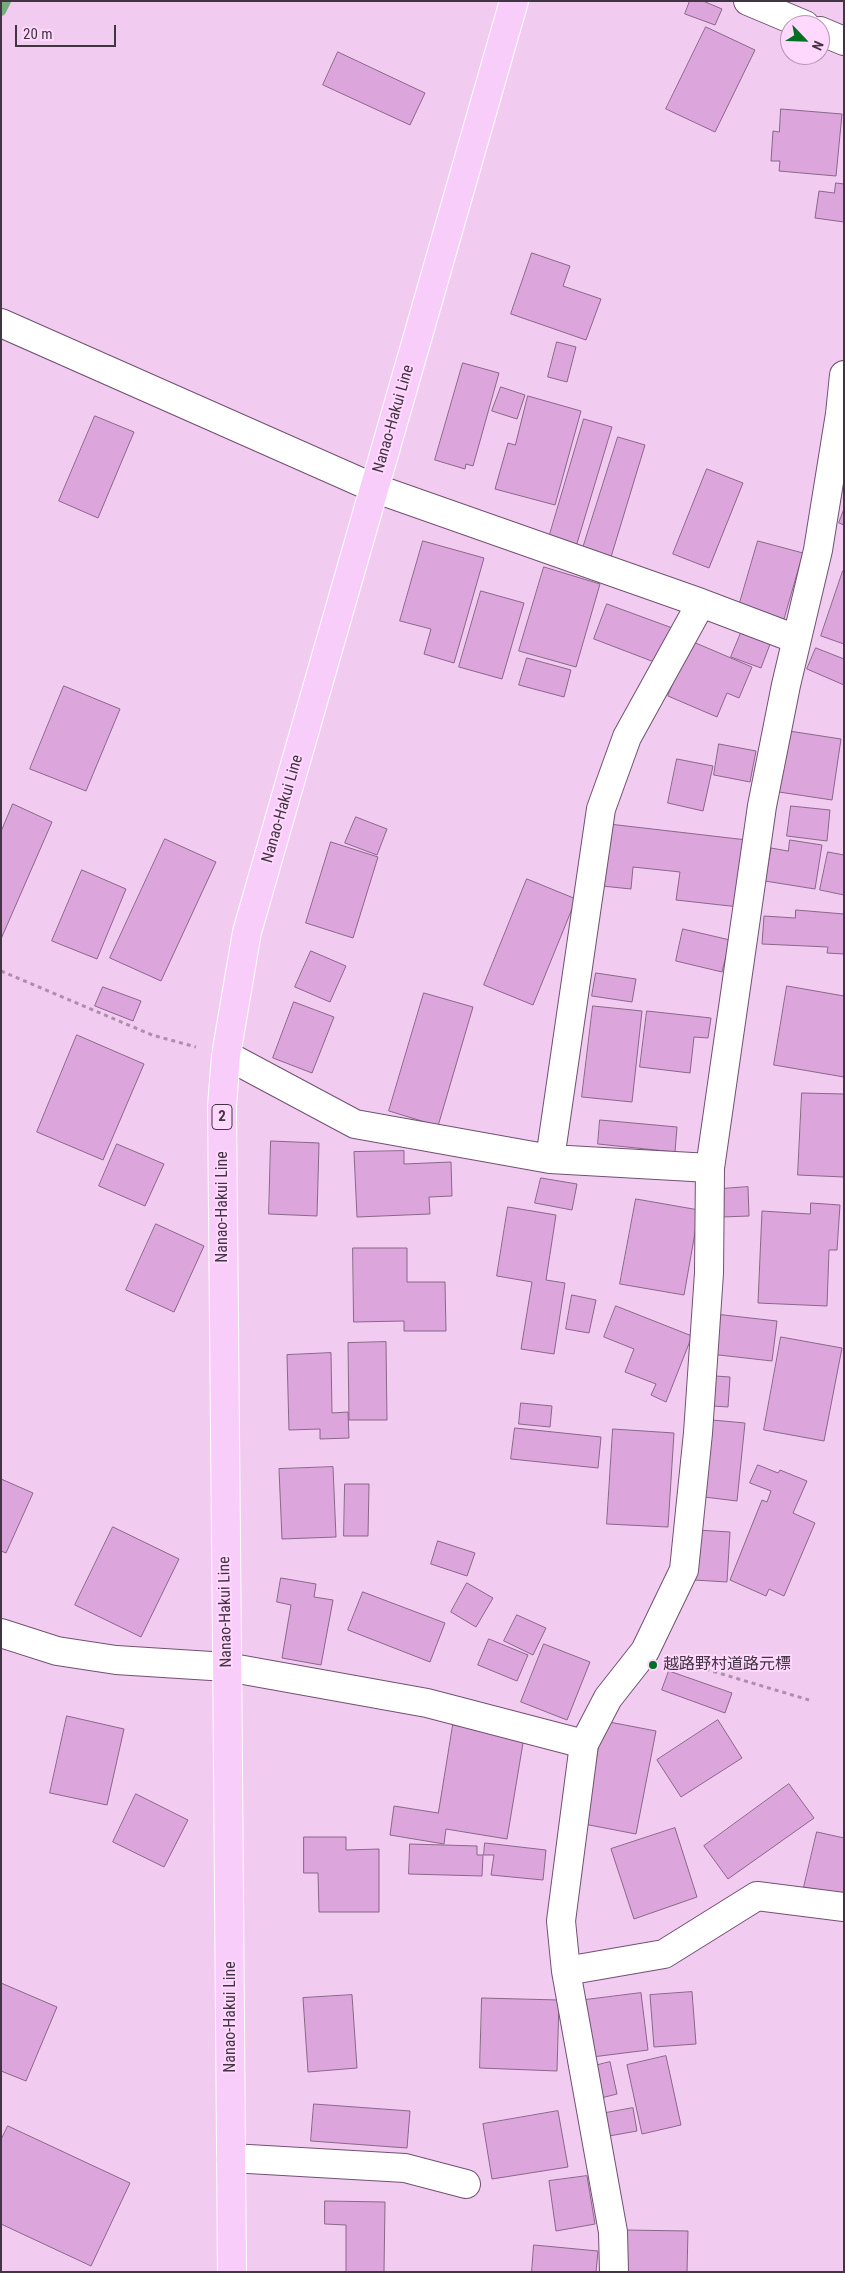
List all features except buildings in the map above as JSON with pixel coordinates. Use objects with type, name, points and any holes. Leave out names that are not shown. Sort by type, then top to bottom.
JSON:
[{"type":"main road","name":"Nanao-Hakui Line","points":[[232,2272],[222,1116],[226,1055],[247,932],[514,1]]},
{"type":"street","points":[[748,1],[781,15]]},
{"type":"street","points":[[830,35],[844,41]]},
{"type":"street","points":[[1,323],[374,488],[701,603],[796,639]]},
{"type":"street","points":[[614,2272],[613,2232],[566,1971],[561,1921],[584,1744],[608,1698],[645,1651],[684,1570],[698,1433],[709,1273],[710,1168],[762,806],[796,639],[818,550],[840,414],[844,375]]},
{"type":"street","points":[[550,1159],[601,810],[627,737],[701,603]]},
{"type":"street","points":[[226,1055],[355,1124],[550,1159],[710,1168]]},
{"type":"street","points":[[1,1633],[57,1651],[116,1660],[227,1667],[427,1703],[584,1744]]},
{"type":"street","points":[[566,1971],[664,1954],[758,1896],[844,1907]]},
{"type":"street","points":[[232,2158],[405,2168],[466,2184]]},
{"type":"path","points":[[1,971],[152,1035],[226,1055]]},
{"type":"path","points":[[645,1651],[809,1700]]},
{"type":"waterway","points":[[1,11],[6,1]]},
{"type":"place","name":"越路野村道路元標","points":[[653,1665]]}]
